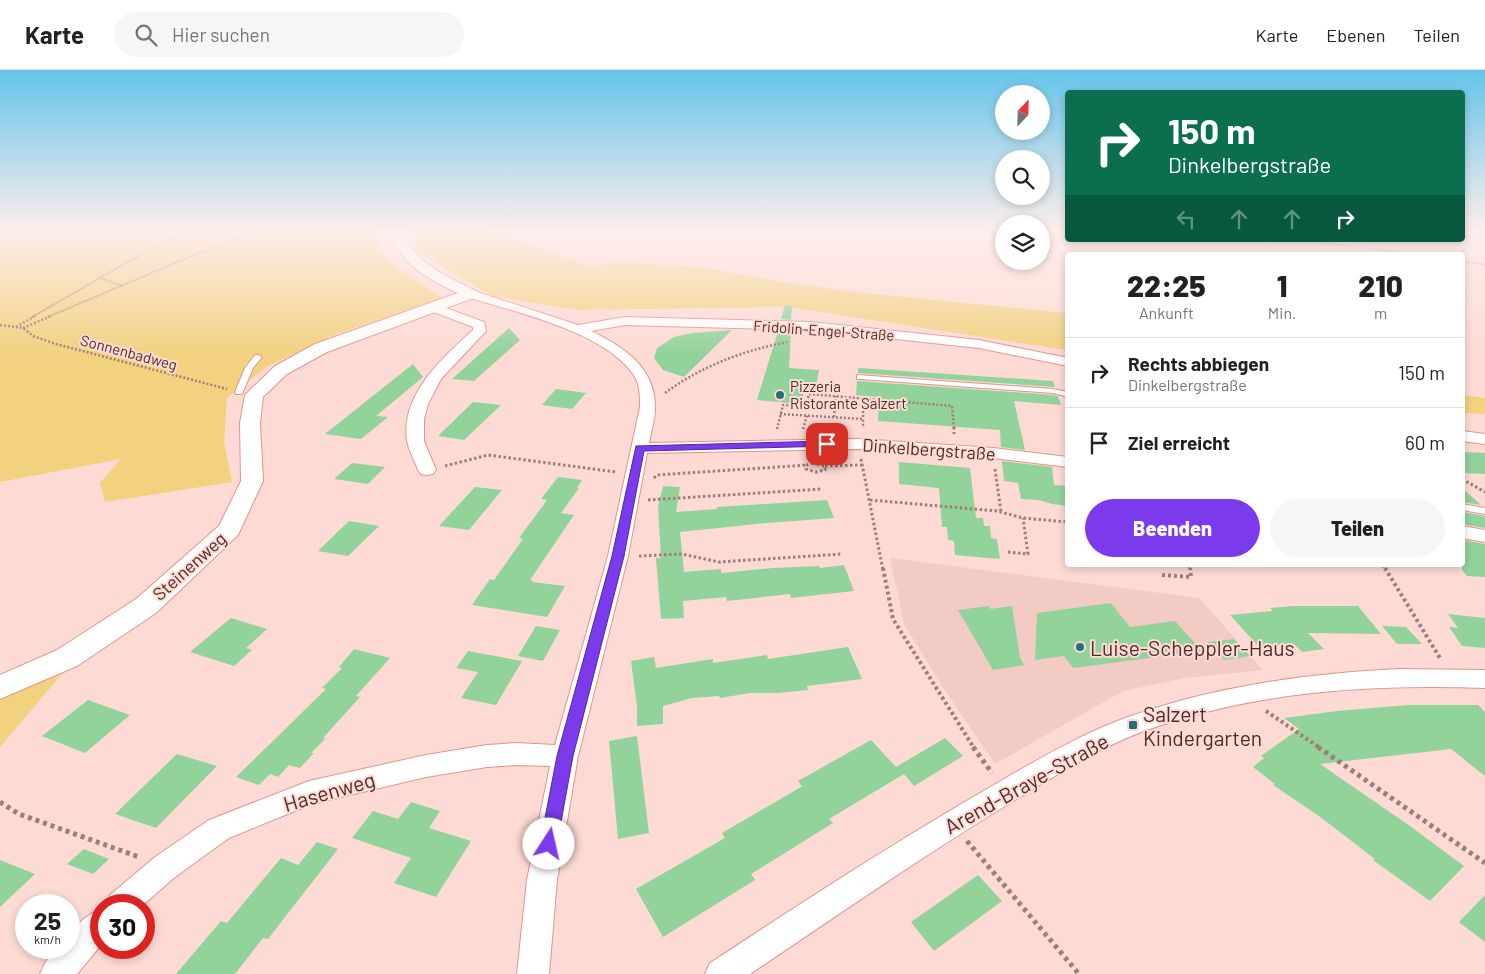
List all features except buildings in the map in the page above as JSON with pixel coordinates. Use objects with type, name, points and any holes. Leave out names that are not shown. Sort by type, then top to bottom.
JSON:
[{"type":"street","points":[[429,271],[471,294],[579,330],[613,347],[632,363],[645,383],[648,407],[618,556],[565,756],[542,880],[533,974]]},
{"type":"street","name":"Steinenweg","points":[[0,688],[66,658],[146,606],[229,530],[252,482],[250,423],[254,395],[281,370],[321,348],[471,294]]},
{"type":"street","points":[[427,470],[415,438],[418,406],[441,366],[480,331],[479,325],[435,308]]},
{"type":"street","name":"Fridolin-Engel-Straße","points":[[579,330],[625,321],[811,326],[978,344],[1065,361]]},
{"type":"street","points":[[1465,436],[1485,438]]},
{"type":"street","name":"Dinkelbergstraße","points":[[640,448],[773,444],[861,444],[993,453],[1065,462]]},
{"type":"street","points":[[1465,533],[1485,536]]},
{"type":"street","name":"Arend-Braye-Straße","points":[[721,974],[952,824],[1083,748],[1133,725],[1186,707],[1287,688],[1353,682],[1456,678],[1485,679]]},
{"type":"street","name":"Hasenweg","points":[[134,894],[165,867],[219,829],[309,793],[426,766],[487,756],[516,754],[565,756]]},
{"type":"street","points":[[56,974],[90,934]]},
{"type":"lane","points":[[239,392],[249,368],[258,357]]},
{"type":"lane","points":[[860,377],[1053,391],[1065,395]]},
{"type":"lane","points":[[1465,508],[1485,511]]},
{"type":"path","points":[[16,327],[112,271]]},
{"type":"path","points":[[23,328],[156,271]]},
{"type":"path","points":[[100,278],[122,286]]},
{"type":"path","name":"Sonnenbadweg","points":[[0,325],[23,328],[33,336],[56,344],[239,392]]},
{"type":"path","points":[[648,407],[675,385],[715,362],[730,356],[790,342]]},
{"type":"path","points":[[773,444],[783,405],[806,406],[809,394],[952,406],[955,450]]},
{"type":"path","points":[[834,417],[836,396]]},
{"type":"path","points":[[863,399],[862,465],[893,619],[934,682],[964,734],[1005,792]]},
{"type":"path","points":[[780,414],[863,419]]},
{"type":"path","points":[[993,453],[1001,512]]},
{"type":"path","points":[[427,470],[488,455],[652,480],[657,475],[686,472],[816,463],[825,466],[862,465]]},
{"type":"path","points":[[806,465],[806,469],[812,473],[819,473],[825,470],[825,466]]},
{"type":"path","points":[[1465,481],[1485,492]]},
{"type":"path","points":[[662,500],[822,489]]},
{"type":"path","points":[[869,500],[1001,512],[1023,518],[1065,522]]},
{"type":"path","points":[[1008,552],[1028,554],[1023,518]]},
{"type":"path","points":[[618,556],[682,554],[719,562],[842,554]]},
{"type":"path","points":[[1162,576],[1191,577],[1189,567]]},
{"type":"path","points":[[1384,567],[1440,658],[1456,678]]},
{"type":"path","points":[[1243,696],[1485,863]]},
{"type":"path","points":[[0,802],[19,814],[165,867]]},
{"type":"path","points":[[952,824],[1079,974]]},
{"type":"shaded area","points":[[0,271],[403,271],[442,298],[331,336],[268,366],[227,398],[224,442],[232,482],[105,502],[100,483],[121,459],[0,482]]},
{"type":"shaded area","points":[[450,271],[724,271],[782,282],[864,293],[1065,313],[1065,350],[788,307],[577,310],[492,296]]},
{"type":"shaded area","points":[[1465,395],[1485,398],[1485,414],[1465,413]]},
{"type":"shaded area","name":"Luise‑Scheppler‑Haus","points":[[890,558],[1199,598],[1263,670],[1186,678],[1123,691],[995,764],[942,686],[904,624]]},
{"type":"shaded area","points":[[62,674],[0,747],[0,697]]},
{"type":"place","name":"Pizzeria Ristorante Salzert","points":[[780,395]]},
{"type":"place","name":"Luise‑Scheppler‑Haus","points":[[1080,647]]},
{"type":"place","name":"Salzert Kindergarten","points":[[1133,725]]},
{"type":"route","points":[[549,844],[565,756],[618,556],[640,448],[827,444]]}]
